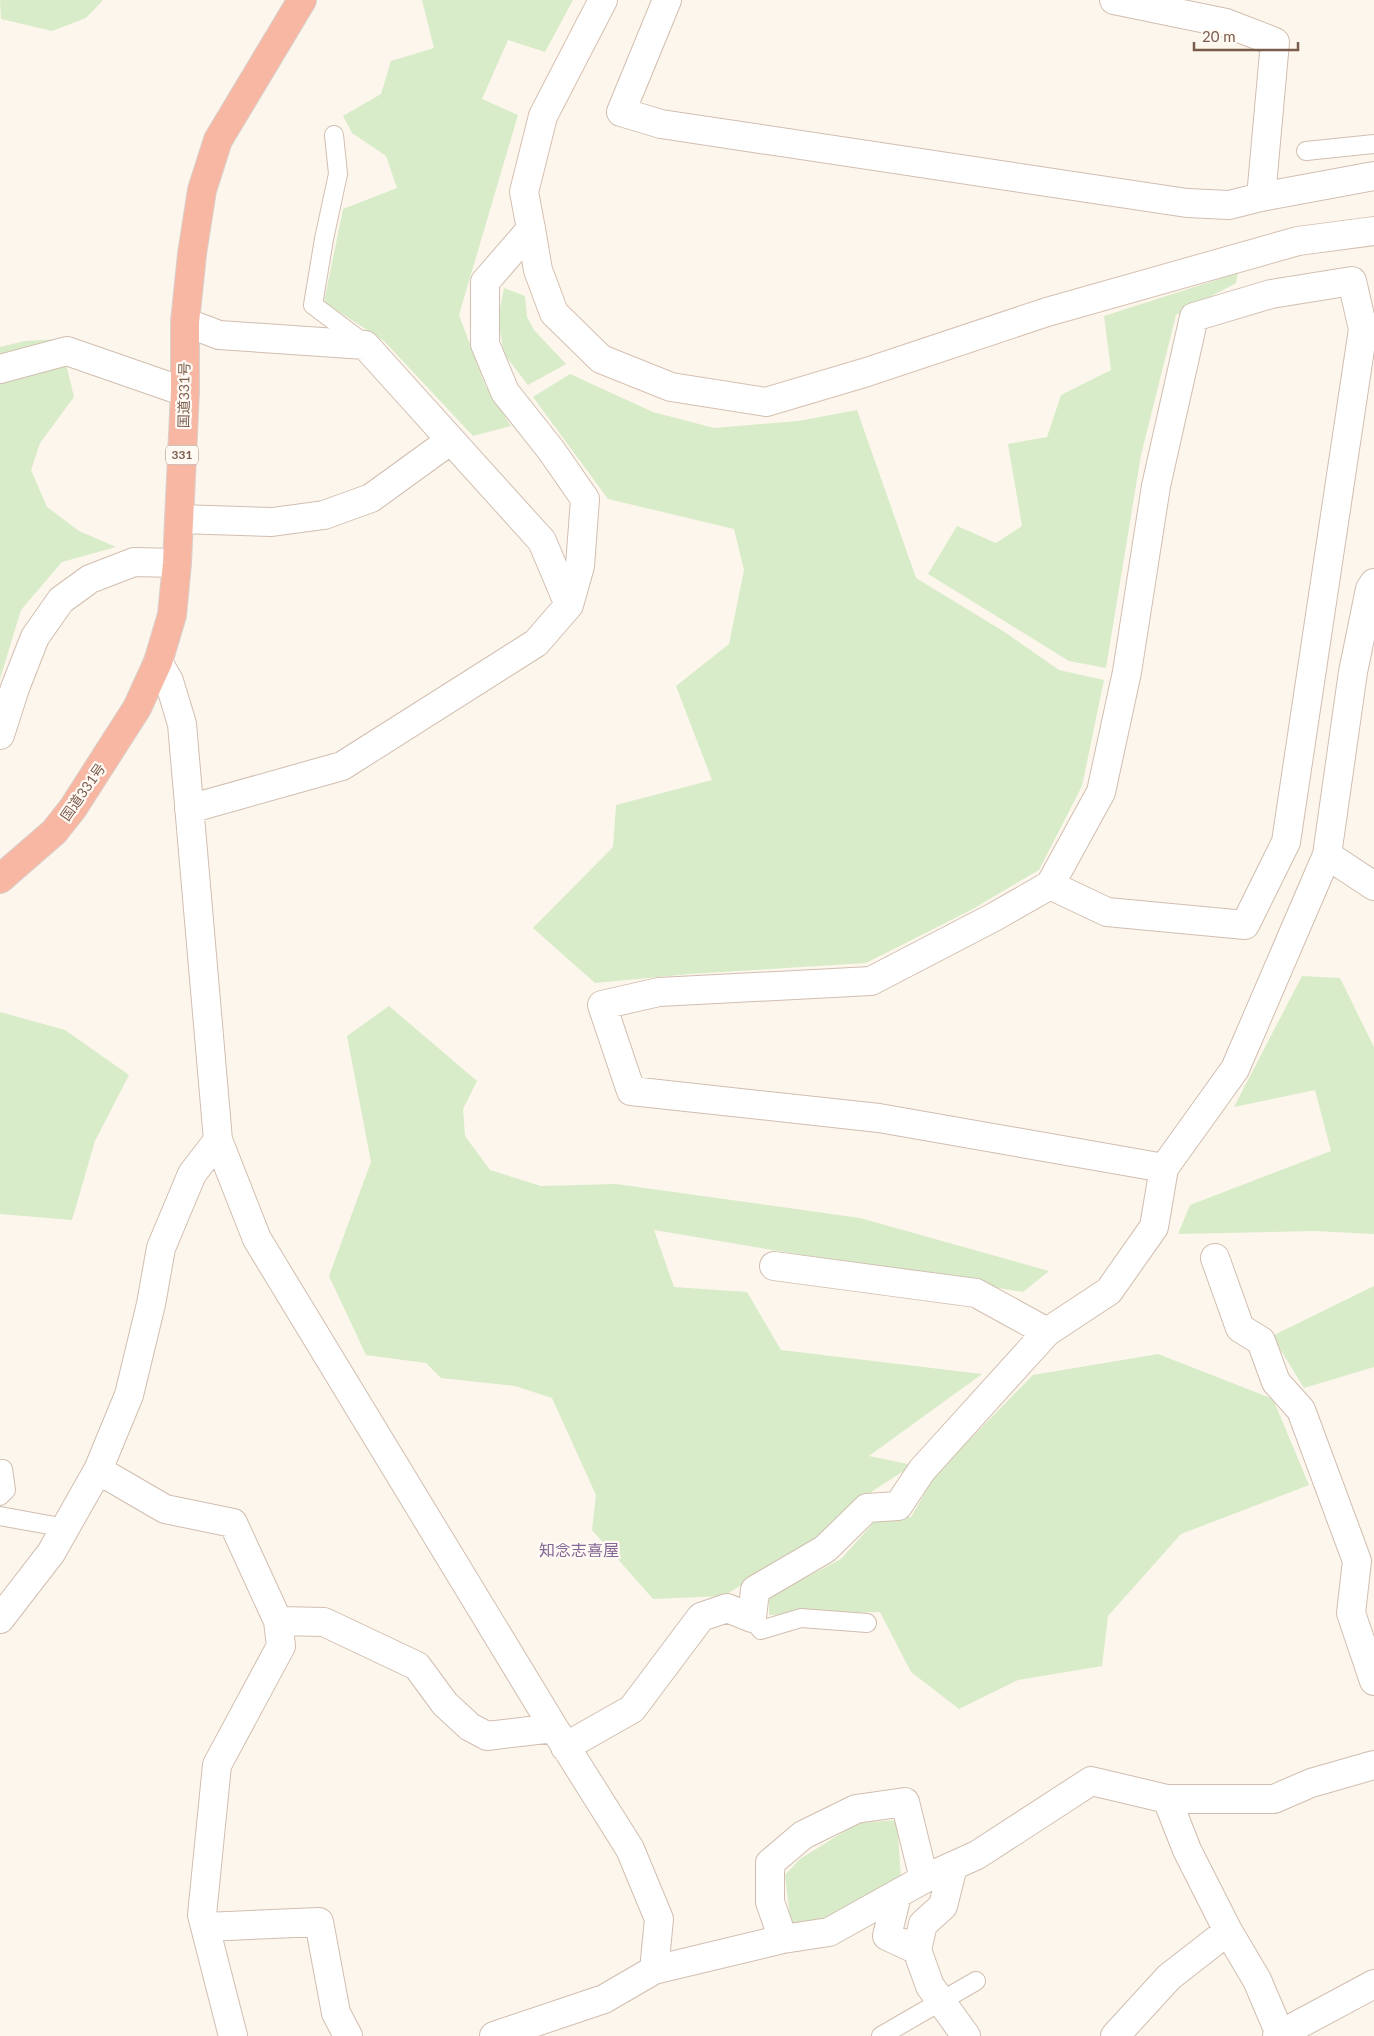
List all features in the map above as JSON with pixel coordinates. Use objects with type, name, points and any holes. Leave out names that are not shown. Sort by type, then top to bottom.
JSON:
[{"type":"highway","name":"国道331号","points":[[0,879],[54,832],[73,808],[137,708],[158,662],[172,615],[177,563],[185,392],[185,322],[192,254],[202,190],[218,140],[297,2]]},
{"type":"street","points":[[603,0],[543,116],[524,192],[538,270],[554,313],[601,359],[671,387],[766,402],[867,372],[1047,312],[1298,241],[1374,231]]},
{"type":"street","points":[[667,0],[621,112],[661,124],[1187,203],[1229,205],[1261,197],[1374,176]]},
{"type":"street","points":[[1114,0],[1226,23],[1275,42],[1261,197]]},
{"type":"street","points":[[189,809],[342,766],[536,644],[569,605],[580,566],[585,499],[551,450],[505,392],[485,344],[485,282],[531,229]]},
{"type":"street","points":[[1050,885],[1107,912],[1245,925],[1286,842],[1369,330],[1352,281],[1270,294],[1194,317],[1156,486],[1127,672],[1101,792],[1050,885],[994,918],[871,981],[659,992],[602,1005],[630,1091],[879,1118],[1164,1168]]},
{"type":"street","points":[[185,322],[219,335],[365,344],[542,541],[569,605]]},
{"type":"street","points":[[0,369],[67,350],[185,392]]},
{"type":"street","points":[[179,518],[272,522],[324,515],[371,498],[451,440]]},
{"type":"street","points":[[0,735],[15,688],[35,637],[61,600],[90,579],[134,562],[177,563]]},
{"type":"street","points":[[278,1621],[324,1622],[417,1666],[445,1704],[470,1727],[487,1736],[559,1737],[632,1709],[700,1617],[727,1608],[752,1618],[755,1590],[825,1549],[867,1508],[898,1506],[922,1470],[1047,1332],[1109,1292],[1154,1227],[1164,1168],[1235,1069],[1327,855],[1354,672],[1370,589],[1374,583]]},
{"type":"street","points":[[158,662],[169,681],[182,724],[218,1140],[257,1239],[559,1737],[630,1848],[659,1919],[654,1970]]},
{"type":"street","points":[[1327,855],[1374,886]]},
{"type":"street","points":[[0,1619],[52,1553],[98,1470],[129,1395],[151,1304],[161,1248],[192,1174],[218,1140]]},
{"type":"street","points":[[1216,1258],[1240,1328],[1261,1341],[1276,1382],[1301,1410],[1356,1561],[1351,1613],[1374,1681]]},
{"type":"street","points":[[774,1266],[976,1293],[1047,1332]]},
{"type":"street","points":[[98,1470],[165,1509],[233,1523],[278,1621],[281,1646],[217,1765],[202,1915],[233,2036]]},
{"type":"street","points":[[494,2036],[604,1999],[654,1970],[783,1939],[829,1932],[924,1879],[977,1855],[1091,1781],[1167,1798],[1274,1799],[1311,1783],[1374,1765]]},
{"type":"street","points":[[1167,1798],[1187,1850],[1228,1931],[1257,1980],[1279,2035],[1374,1984]]},
{"type":"street","points":[[783,1939],[770,1902],[770,1864],[803,1835],[856,1809],[904,1802],[924,1879]]},
{"type":"street","points":[[953,1866],[943,1906],[923,1924],[917,1950],[930,1986],[966,2036]]},
{"type":"street","points":[[897,1895],[887,1936],[917,1950]]},
{"type":"street","points":[[205,1927],[319,1922],[336,2012],[348,2036]]},
{"type":"street","points":[[1115,2036],[1170,1977],[1228,1931]]},
{"type":"lane","points":[[334,135],[338,174],[324,239],[313,306],[365,344]]},
{"type":"lane","points":[[1306,151],[1374,144]]},
{"type":"lane","points":[[0,1496],[6,1490],[3,1469]]},
{"type":"lane","points":[[0,1516],[66,1528]]},
{"type":"lane","points":[[752,1618],[761,1630],[801,1618],[867,1624]]},
{"type":"lane","points":[[881,2036],[976,1981]]},
{"type":"green space","points":[[0,0],[103,0],[86,18],[52,31],[1,19]]},
{"type":"green space","points":[[422,0],[573,0],[545,52],[508,40],[482,99],[518,115],[459,315],[486,387],[511,426],[473,436],[384,341],[324,302],[343,209],[397,188],[386,156],[352,133],[343,116],[381,94],[391,61],[434,48]]},
{"type":"green space","points":[[1238,273],[1236,283],[1176,315],[1141,455],[1106,668],[1069,661],[928,574],[957,526],[996,543],[1022,526],[1008,444],[1047,437],[1061,395],[1111,370],[1104,316]]},
{"type":"green space","points":[[504,288],[525,296],[527,317],[534,330],[566,364],[528,385],[504,354],[498,319]]},
{"type":"green space","points":[[60,339],[74,397],[40,443],[31,470],[47,507],[79,531],[116,547],[62,562],[21,610],[0,679],[0,347],[25,341]]},
{"type":"green space","points":[[570,374],[653,412],[714,428],[798,421],[857,410],[916,578],[1003,631],[1059,670],[1104,680],[1082,786],[1039,870],[971,910],[866,963],[690,974],[595,983],[533,928],[613,847],[616,805],[712,780],[676,686],[729,644],[744,570],[734,529],[608,499],[533,397]]},
{"type":"green space","points":[[1302,976],[1340,978],[1374,1047],[1374,1234],[1314,1231],[1178,1234],[1190,1205],[1331,1151],[1315,1090],[1234,1107]]},
{"type":"green space","points":[[389,1006],[477,1081],[463,1109],[465,1136],[490,1170],[541,1186],[616,1184],[860,1218],[1049,1271],[1023,1292],[654,1230],[674,1287],[747,1292],[781,1350],[982,1374],[869,1456],[913,1465],[874,1490],[822,1534],[724,1596],[653,1599],[592,1530],[596,1495],[552,1398],[515,1386],[441,1378],[426,1363],[366,1355],[329,1276],[371,1162],[347,1036]]},
{"type":"green space","points":[[0,1012],[65,1030],[129,1075],[95,1141],[72,1220],[0,1214]]},
{"type":"green space","points":[[1374,1286],[1374,1367],[1304,1388],[1272,1336]]},
{"type":"green space","points":[[1158,1354],[1273,1399],[1309,1485],[1181,1534],[1108,1616],[1102,1666],[1018,1680],[959,1709],[911,1672],[880,1612],[769,1615],[769,1597],[841,1559],[877,1519],[911,1517],[935,1475],[1033,1375]]},
{"type":"green space","points":[[897,1820],[901,1878],[833,1917],[791,1926],[785,1875],[800,1859],[858,1823]]},
{"type":"district","name":"知念志喜屋","points":[[579,1550]]}]
